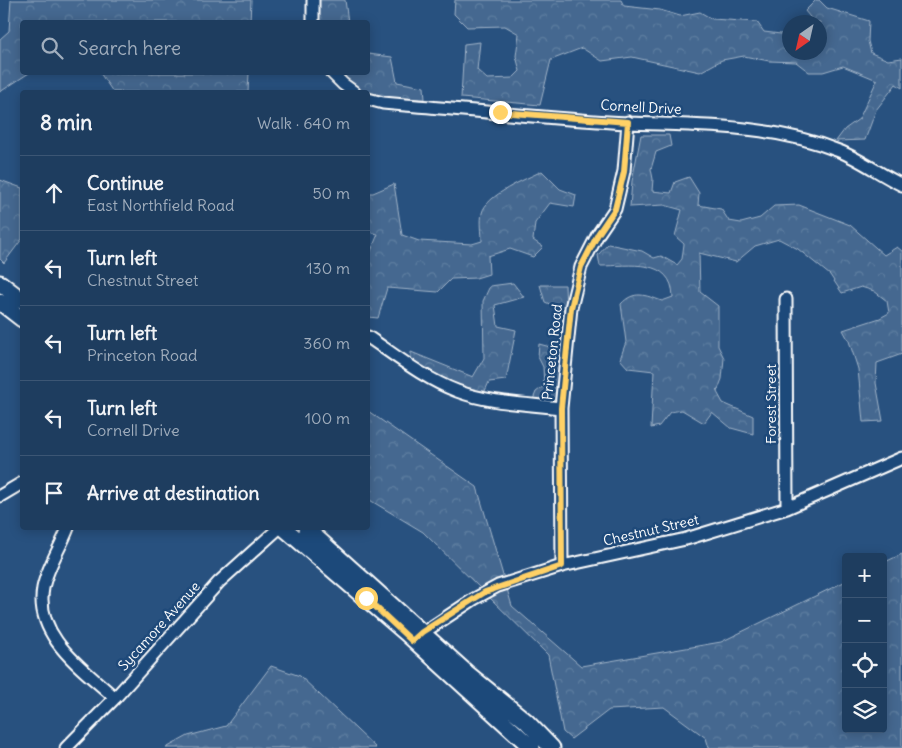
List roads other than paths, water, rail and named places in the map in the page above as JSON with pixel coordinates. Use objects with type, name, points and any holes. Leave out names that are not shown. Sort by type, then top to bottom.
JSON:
[{"type":"main road","points":[[0,283],[20,298]]},
{"type":"main road","points":[[0,302],[20,317]]},
{"type":"main road","points":[[286,530],[406,633],[417,636],[526,721],[552,748]]},
{"type":"main road","points":[[308,530],[532,748]]},
{"type":"street","points":[[313,0],[313,20]]},
{"type":"street","points":[[334,75],[351,90]]},
{"type":"street","name":"Cornell Drive","points":[[370,100],[383,103],[756,130],[840,151],[902,185]]},
{"type":"street","name":"Princeton Road","points":[[562,566],[561,408],[571,308],[581,267],[598,234],[615,209],[624,172],[628,122]]},
{"type":"street","name":"Forest Street","points":[[786,299],[787,508]]},
{"type":"street","points":[[370,339],[434,380],[457,392],[478,398],[561,408]]},
{"type":"street","name":"Chestnut Street","points":[[417,636],[485,592],[562,566],[686,539],[787,508],[902,458]]},
{"type":"street","points":[[0,496],[20,484]]},
{"type":"street","points":[[67,530],[43,587],[43,614],[46,624],[58,644],[115,698]]},
{"type":"street","name":"Sycamore Avenue","points":[[66,748],[115,698],[219,582],[277,530]]}]
